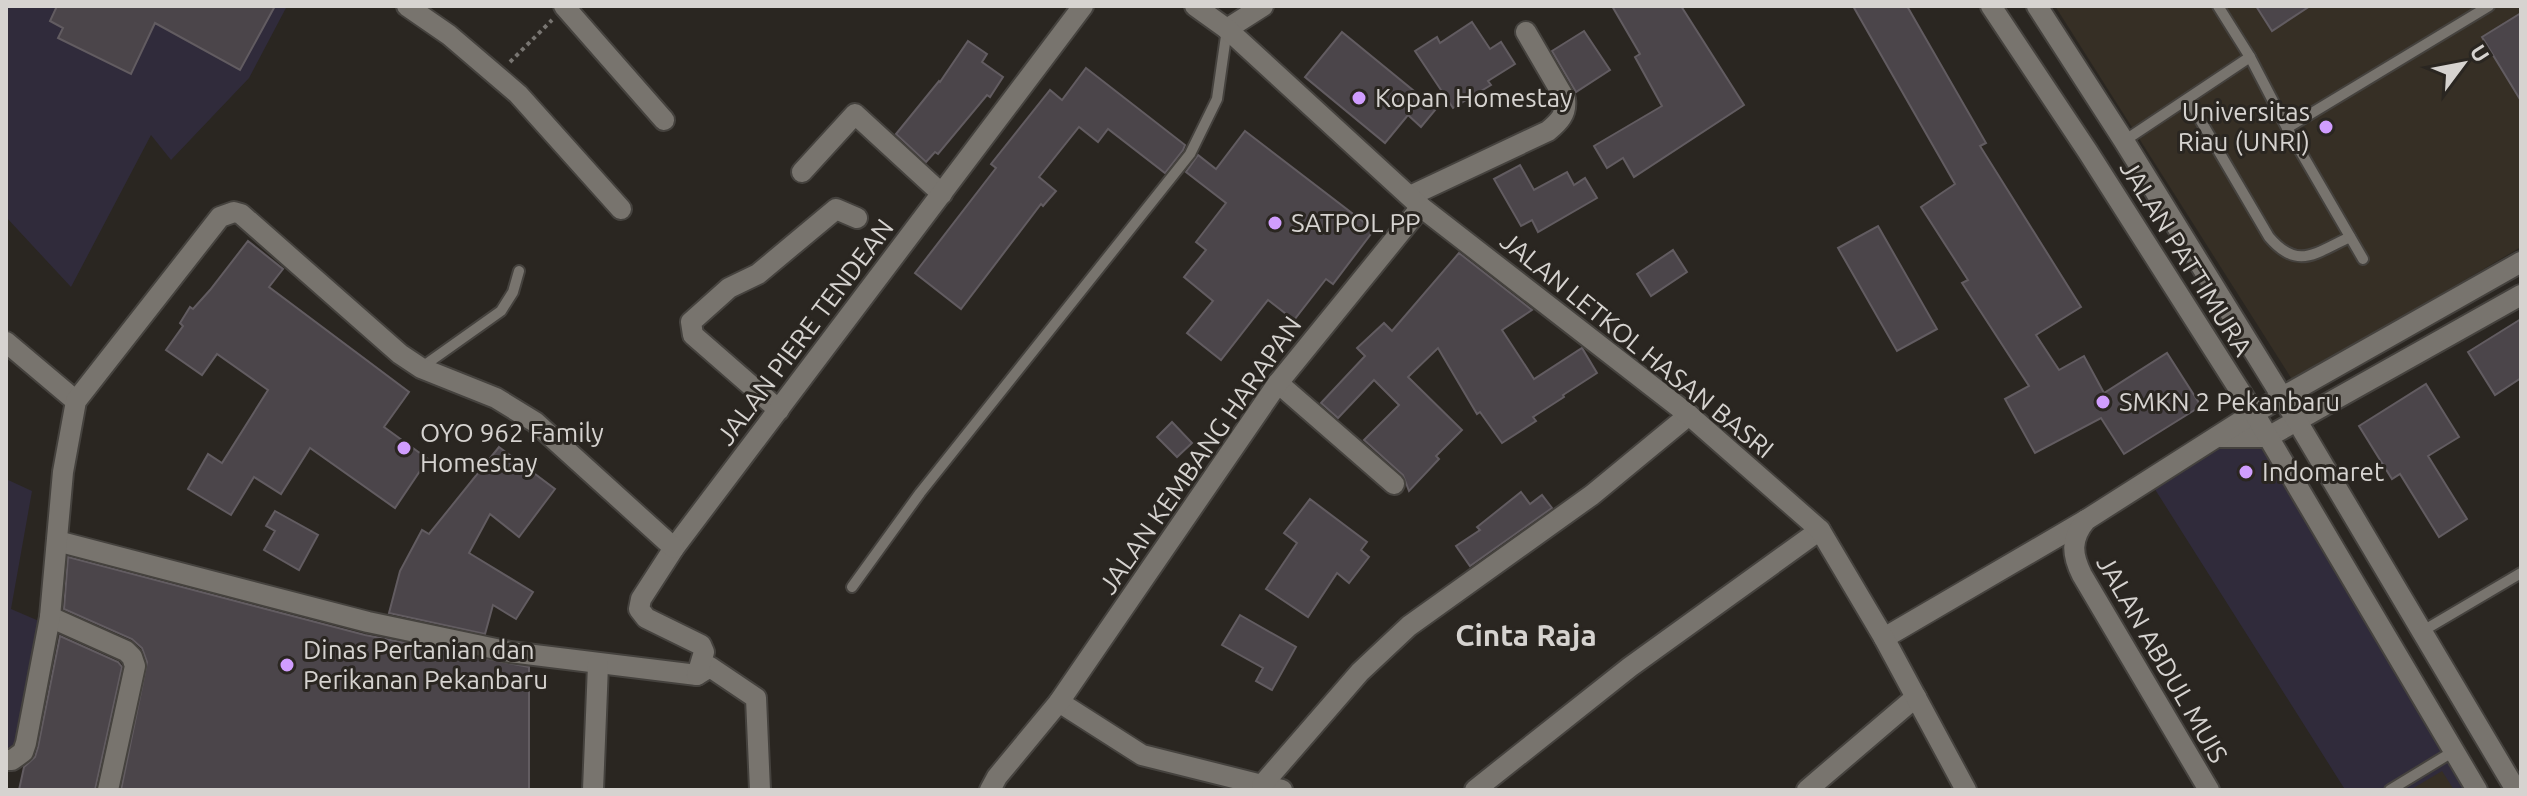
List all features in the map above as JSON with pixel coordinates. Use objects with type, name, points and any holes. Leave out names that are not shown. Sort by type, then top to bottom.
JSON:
[{"type":"street","points":[[407,6],[449,35],[518,94],[621,209]]},
{"type":"street","name":"JALAN PIERE TENDEAN","points":[[697,675],[704,652],[701,645],[646,618],[639,609],[641,599],[674,548],[1083,6]]},
{"type":"street","name":"JALAN LETKOL HASAN BASRI","points":[[1195,6],[1227,29],[1415,202],[1689,415],[1820,530],[1884,638],[1966,790]]},
{"type":"street","points":[[1227,29],[1263,6]]},
{"type":"street","name":"JALAN PATTIMURA","points":[[1991,6],[2254,413],[2477,790]]},
{"type":"street","name":"JALAN PATTIMURA","points":[[2037,6],[2297,421],[2516,790]]},
{"type":"street","points":[[564,7],[664,120]]},
{"type":"street","points":[[1415,202],[1548,131],[1559,122],[1566,109],[1565,99],[1526,32]]},
{"type":"street","points":[[802,172],[855,114],[942,194]]},
{"type":"street","name":"JALAN KEMBANG HARAPAN","points":[[990,790],[997,777],[1059,702],[1278,383],[1415,202]]},
{"type":"street","points":[[779,410],[693,335],[691,322],[729,288],[758,274],[831,212],[836,209],[857,218]]},
{"type":"street","points":[[6,760],[12,760],[23,752],[26,743],[50,617],[63,472],[76,401],[220,217],[234,212],[241,214],[400,354],[421,368],[496,398],[535,422],[674,548]]},
{"type":"street","points":[[1884,638],[2086,520],[2254,413],[2521,262]]},
{"type":"street","points":[[2217,437],[2268,437],[2521,295]]},
{"type":"street","points":[[6,342],[76,401]]},
{"type":"street","points":[[1278,383],[1394,484]]},
{"type":"street","points":[[1059,702],[1142,755],[1272,788],[1360,672],[1409,626],[1592,495],[1689,415]]},
{"type":"street","name":"JALAN ABDUL MUIS","points":[[2086,520],[2073,543],[2074,559],[2209,790]]},
{"type":"street","points":[[1475,790],[1630,667],[1820,530]]},
{"type":"street","points":[[57,541],[368,622],[510,652],[697,675],[710,667],[756,698],[759,708],[760,790]]},
{"type":"street","points":[[50,617],[126,651],[132,657],[135,666],[108,790]]},
{"type":"street","points":[[2394,648],[2421,632]]},
{"type":"street","points":[[593,790],[598,665]]},
{"type":"street","points":[[1807,790],[1916,697]]},
{"type":"lane","points":[[2218,6],[2250,57],[2363,259]]},
{"type":"lane","points":[[2287,128],[2489,6]]},
{"type":"lane","points":[[852,587],[920,493],[1190,154],[1217,99],[1227,29]]},
{"type":"lane","points":[[2124,141],[2250,57]]},
{"type":"lane","points":[[2188,99],[2269,237],[2281,251],[2294,257],[2312,255],[2350,237]]},
{"type":"lane","points":[[421,368],[501,311],[513,292],[519,271]]},
{"type":"lane","points":[[2421,632],[2521,573]]},
{"type":"lane","points":[[2390,790],[2454,751]]},
{"type":"path","points":[[497,76],[564,7]]},
{"type":"shaded area","points":[[6,6],[287,6],[249,78],[171,160],[151,135],[71,287],[6,217]]},
{"type":"shaded area","name":"Universitas Riau (UNRI)","points":[[2055,6],[2521,6],[2521,247],[2293,381]]},
{"type":"shaded area","points":[[2248,424],[2399,672],[2465,790],[2343,790],[2151,483]]},
{"type":"shaded area","points":[[6,479],[32,491],[11,609],[46,624],[23,742],[10,752],[6,751]]},
{"type":"shaded area","points":[[2442,771],[2454,790],[2410,790],[2412,789]]},
{"type":"building","points":[[57,6],[275,6],[240,70],[155,23],[131,74],[58,38],[63,28],[50,21]]},
{"type":"building","points":[[1612,6],[1681,6],[1744,105],[1634,177],[1623,158],[1607,168],[1594,146],[1662,106],[1635,57],[1640,54]]},
{"type":"building","points":[[1853,6],[1907,6],[1986,143],[1980,146],[2081,307],[2036,335],[2059,370],[2084,356],[2104,393],[2167,353],[2201,406],[2124,454],[2101,418],[2035,453],[2005,399],[2029,386],[1962,283],[1968,280],[1921,207],[1955,184]]},
{"type":"building","points":[[2256,6],[2310,6],[2272,31]]},
{"type":"building","points":[[2521,13],[2521,101],[2482,37]]},
{"type":"building","points":[[1472,22],[1490,49],[1501,42],[1515,64],[1488,81],[1491,85],[1453,108],[1415,51],[1437,37],[1440,43]]},
{"type":"building","points":[[1584,31],[1610,70],[1576,92],[1552,51]]},
{"type":"building","points":[[1342,32],[1436,109],[1421,127],[1408,115],[1385,143],[1305,77]]},
{"type":"building","points":[[968,41],[987,54],[982,62],[1003,77],[990,97],[987,95],[938,154],[935,152],[926,162],[896,134],[940,82]]},
{"type":"building","points":[[1086,68],[1185,145],[1183,150],[1165,173],[1108,129],[1098,142],[1079,127],[1039,177],[1056,191],[1043,206],[1041,204],[961,309],[915,273],[996,168],[991,164],[1050,90],[1062,100]]},
{"type":"building","points":[[1245,131],[1374,230],[1333,284],[1326,279],[1294,320],[1268,300],[1221,360],[1187,333],[1213,301],[1184,277],[1206,250],[1196,242],[1226,203],[1186,172],[1198,155],[1216,169]]},
{"type":"building","points":[[1520,165],[1534,190],[1567,172],[1574,185],[1585,178],[1597,198],[1538,232],[1532,220],[1521,226],[1494,179]]},
{"type":"building","points":[[1878,226],[1937,329],[1897,351],[1838,248]]},
{"type":"building","points":[[248,241],[283,269],[269,287],[409,392],[384,427],[428,459],[395,508],[310,448],[281,494],[254,477],[231,515],[188,489],[208,454],[222,463],[268,390],[217,354],[202,375],[166,350],[183,326],[180,323],[190,307],[193,309],[210,290]]},
{"type":"building","points":[[1673,250],[1687,272],[1651,296],[1637,274]]},
{"type":"building","points":[[1459,253],[1532,310],[1502,330],[1534,379],[1582,348],[1597,373],[1533,417],[1536,421],[1502,443],[1480,412],[1477,414],[1438,348],[1408,377],[1462,430],[1436,456],[1439,459],[1409,491],[1403,475],[1364,440],[1399,405],[1374,380],[1338,418],[1321,403],[1365,356],[1357,348],[1384,323],[1392,331]]},
{"type":"building","points":[[2521,319],[2521,378],[2495,395],[2468,352]]},
{"type":"building","points":[[2426,384],[2459,437],[2428,456],[2467,519],[2439,537],[2400,474],[2392,479],[2359,426]]},
{"type":"building","points":[[1172,422],[1192,443],[1177,457],[1157,437]]},
{"type":"building","points":[[499,447],[555,489],[519,537],[490,514],[469,553],[533,592],[516,619],[493,605],[485,634],[389,613],[400,571],[422,530],[429,534]]},
{"type":"building","points":[[1521,492],[1530,504],[1542,495],[1552,508],[1470,566],[1456,546],[1480,530],[1477,527]]},
{"type":"building","points":[[1310,499],[1367,542],[1361,550],[1369,557],[1349,583],[1337,573],[1308,617],[1266,589],[1297,543],[1284,533]]},
{"type":"building","points":[[275,511],[318,535],[299,570],[264,550],[275,531],[266,526]]},
{"type":"building","name":"Dinas Pertanian dan Perikanan Pekanbaru","points":[[68,557],[365,635],[529,667],[529,790],[121,790],[147,662],[142,648],[132,639],[64,609]]},
{"type":"building","points":[[1240,615],[1296,647],[1272,690],[1256,681],[1263,668],[1222,645]]},
{"type":"building","points":[[60,636],[118,662],[122,667],[95,790],[19,790],[24,767],[35,757],[38,747]]},
{"type":"place","name":"Kopan Homestay","points":[[1359,98]]},
{"type":"place","name":"Universitas Riau (UNRI)","points":[[2326,127]]},
{"type":"place","name":"SATPOL PP","points":[[1275,223]]},
{"type":"place","name":"SMKN 2 Pekanbaru","points":[[2103,402]]},
{"type":"place","name":"OYO 962 Family Homestay","points":[[404,448]]},
{"type":"place","name":"Indomaret","points":[[2246,472]]},
{"type":"place","name":"Dinas Pertanian dan Perikanan Pekanbaru","points":[[287,665]]},
{"type":"district","name":"Cinta Raja","points":[[1526,636]]}]
